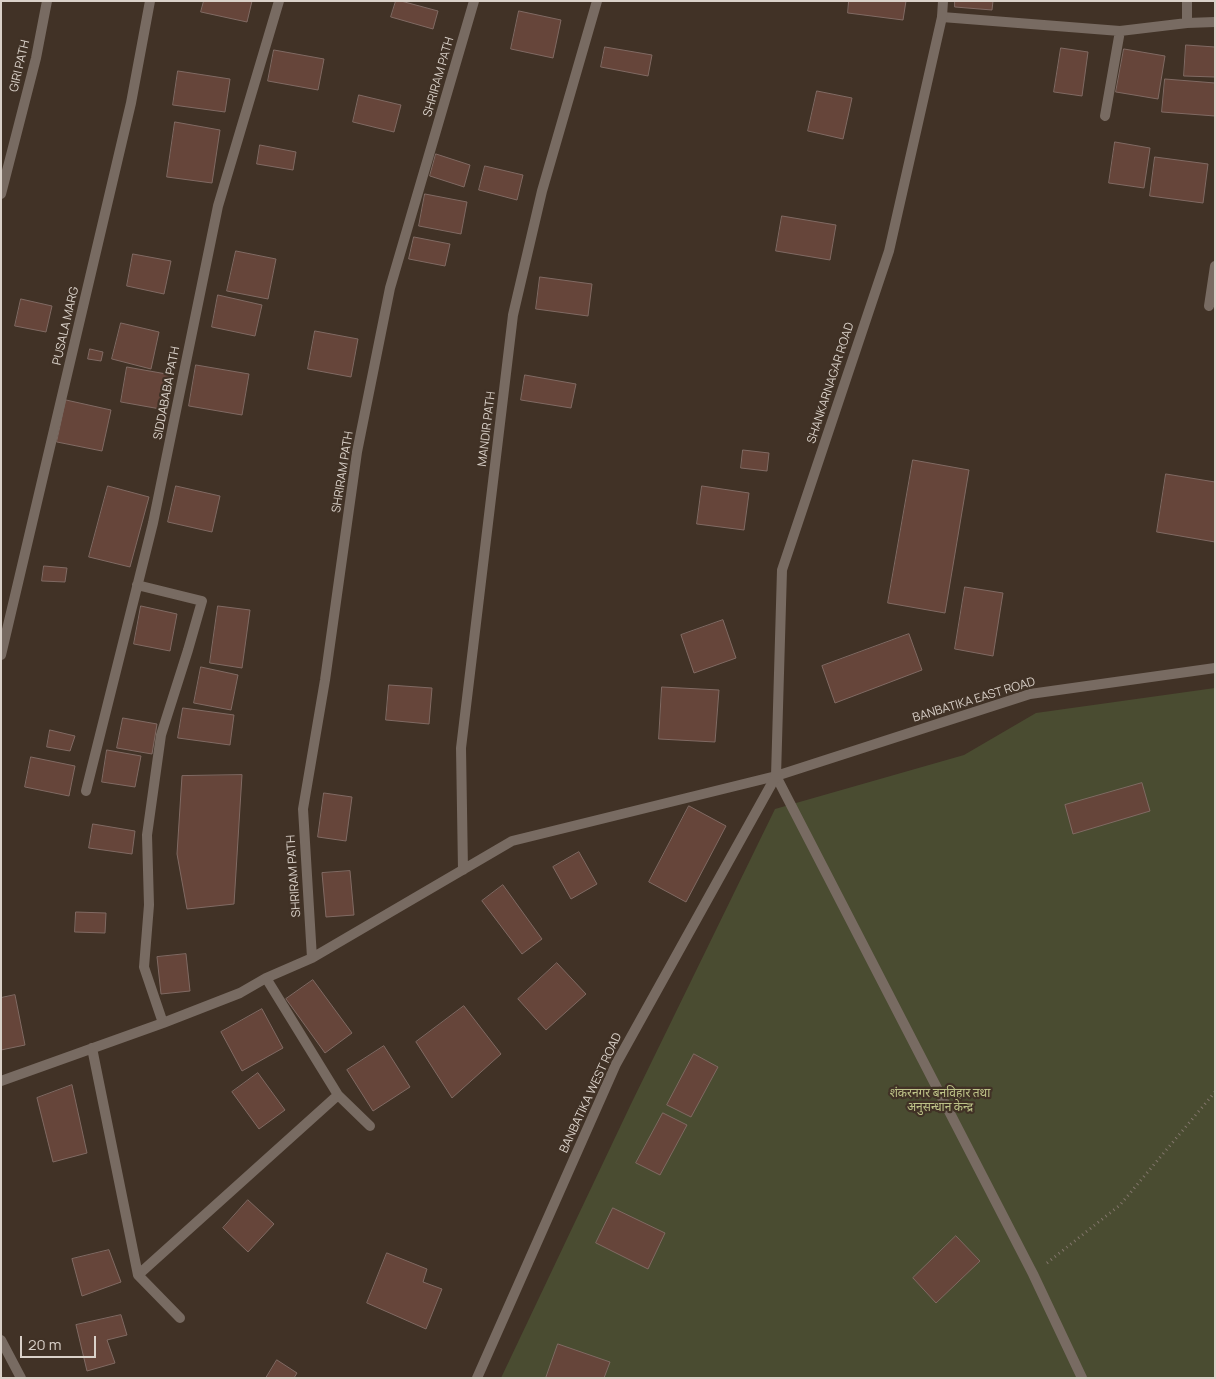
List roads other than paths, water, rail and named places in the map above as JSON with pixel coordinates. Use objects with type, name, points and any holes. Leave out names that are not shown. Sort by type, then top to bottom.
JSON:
[{"type":"street","name":"GIRI PATH","points":[[1,194],[36,58],[47,1]]},
{"type":"street","name":"PUSALA MARG","points":[[1,655],[131,103],[150,1]]},
{"type":"street","name":"SIDDABABA PATH","points":[[86,792],[153,523],[218,206],[279,1]]},
{"type":"street","name":"SHRIRAM PATH","points":[[312,958],[303,809],[326,680],[358,452],[390,288],[474,1]]},
{"type":"street","name":"MANDIR PATH","points":[[462,870],[461,748],[514,315],[542,191],[597,1]]},
{"type":"street","name":"SHANKARNAGAR ROAD","points":[[776,776],[782,570],[889,251],[942,17],[943,1]]},
{"type":"street","points":[[1187,1],[1187,23]]},
{"type":"street","points":[[942,17],[1120,31],[1187,23],[1215,22]]},
{"type":"street","points":[[1105,116],[1120,31]]},
{"type":"street","points":[[1209,306],[1215,266]]},
{"type":"street","points":[[137,586],[202,601],[161,735],[147,835],[149,905],[144,967],[164,1023]]},
{"type":"street","name":"BANBATIKA EAST ROAD","points":[[1,1081],[164,1023],[240,993],[266,978],[312,958],[512,841],[776,776],[1030,694],[1215,668]]},
{"type":"street","points":[[776,776],[1033,1274],[1082,1378]]},
{"type":"street","name":"BANBATIKA WEST ROAD","points":[[477,1378],[616,1064],[776,776]]},
{"type":"street","points":[[266,978],[338,1095],[370,1126]]},
{"type":"street","points":[[92,1048],[138,1275],[180,1318]]},
{"type":"street","points":[[138,1275],[338,1095]]},
{"type":"street","points":[[1,1340],[21,1378]]},
{"type":"park label","name":"शंकरनगर बनविहार तथा अनुसन्धान केन्द्र","points":[[940,1101]]}]
